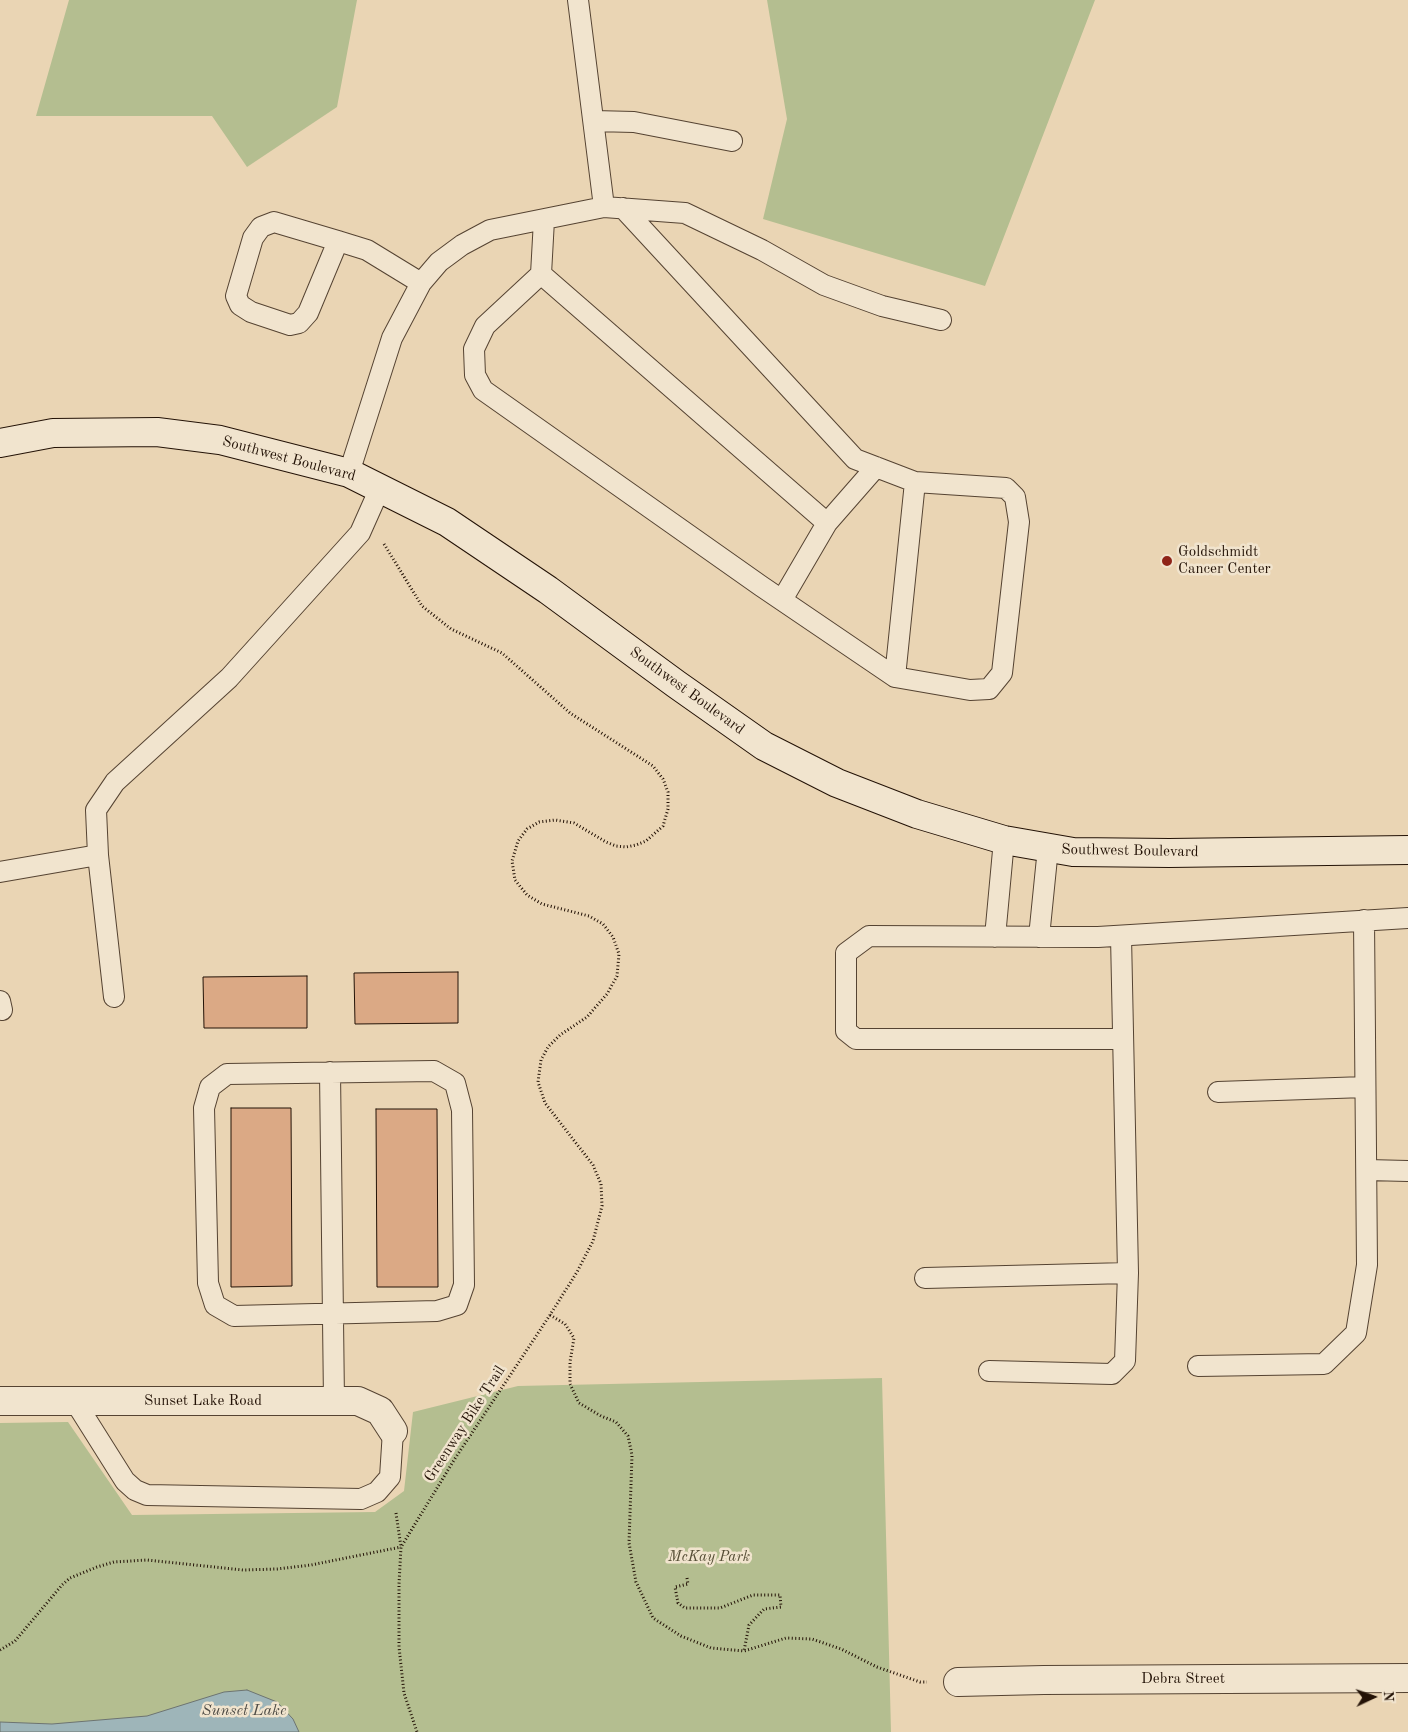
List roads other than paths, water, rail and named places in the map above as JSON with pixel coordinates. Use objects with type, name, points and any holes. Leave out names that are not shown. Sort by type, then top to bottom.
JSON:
[{"type":"main road","name":"Southwest Boulevard","points":[[0,443],[53,433],[157,432],[220,440],[349,473],[447,522],[548,590],[764,746],[846,786],[917,814],[1004,840],[1073,852],[1168,853],[1408,850]]},
{"type":"main road","name":"Sunset Lake Road","points":[[0,1401],[358,1401],[380,1411],[393,1431]]},
{"type":"main road","name":"Debra Street","points":[[958,1682],[1408,1678]]},
{"type":"lane","points":[[544,220],[542,274],[485,326],[474,350],[475,375],[483,390],[895,677],[970,690],[989,689],[1002,673],[1020,522],[1015,497],[1006,488],[915,482],[855,459],[614,208],[594,121],[578,0]]},
{"type":"lane","points":[[594,121],[634,122],[732,141]]},
{"type":"lane","points":[[349,473],[392,338],[420,284],[439,262],[462,245],[490,230],[614,208],[685,213],[762,250],[824,285],[882,306],[941,320]]},
{"type":"lane","points":[[338,241],[308,313],[300,323],[290,325],[251,312],[240,305],[236,296],[253,238],[261,227],[274,222],[338,241],[367,250],[420,284]]},
{"type":"lane","points":[[542,274],[827,523]]},
{"type":"lane","points":[[782,600],[827,523],[876,467]]},
{"type":"lane","points":[[895,677],[915,482]]},
{"type":"lane","points":[[114,996],[98,855],[96,810],[114,782],[229,678],[360,533],[380,488]]},
{"type":"lane","points":[[995,937],[1004,840]]},
{"type":"lane","points":[[1040,937],[1048,848]]},
{"type":"lane","points":[[0,872],[98,855]]},
{"type":"lane","points":[[1123,1039],[856,1038],[846,1030],[846,953],[869,936],[1121,936],[1408,918]]},
{"type":"lane","points":[[1198,1366],[1324,1364],[1356,1333],[1367,1265],[1364,920]]},
{"type":"lane","points":[[989,1371],[1112,1374],[1125,1361],[1128,1273],[1121,936]]},
{"type":"lane","points":[[434,1071],[455,1083],[462,1110],[464,1285],[458,1305],[437,1311],[332,1314],[234,1316],[215,1305],[208,1283],[204,1108],[210,1087],[227,1074],[434,1071]]},
{"type":"lane","points":[[330,1072],[334,1401]]},
{"type":"lane","points":[[1218,1092],[1365,1087]]},
{"type":"lane","points":[[1367,1170],[1408,1170]]},
{"type":"lane","points":[[925,1278],[1128,1273]]},
{"type":"lane","points":[[74,1400],[125,1481],[135,1490],[147,1495],[360,1499],[377,1492],[390,1477],[393,1431]]},
{"type":"water","name":"Sunset Lake","points":[[247,1690],[277,1702],[293,1719],[299,1732],[0,1732],[0,1722],[52,1724],[147,1716],[224,1692]]},
{"type":"place","name":"Goldschmidt Cancer Center","points":[[1167,561]]},
{"type":"park label","name":"McKay Park","points":[[709,1557]]}]
